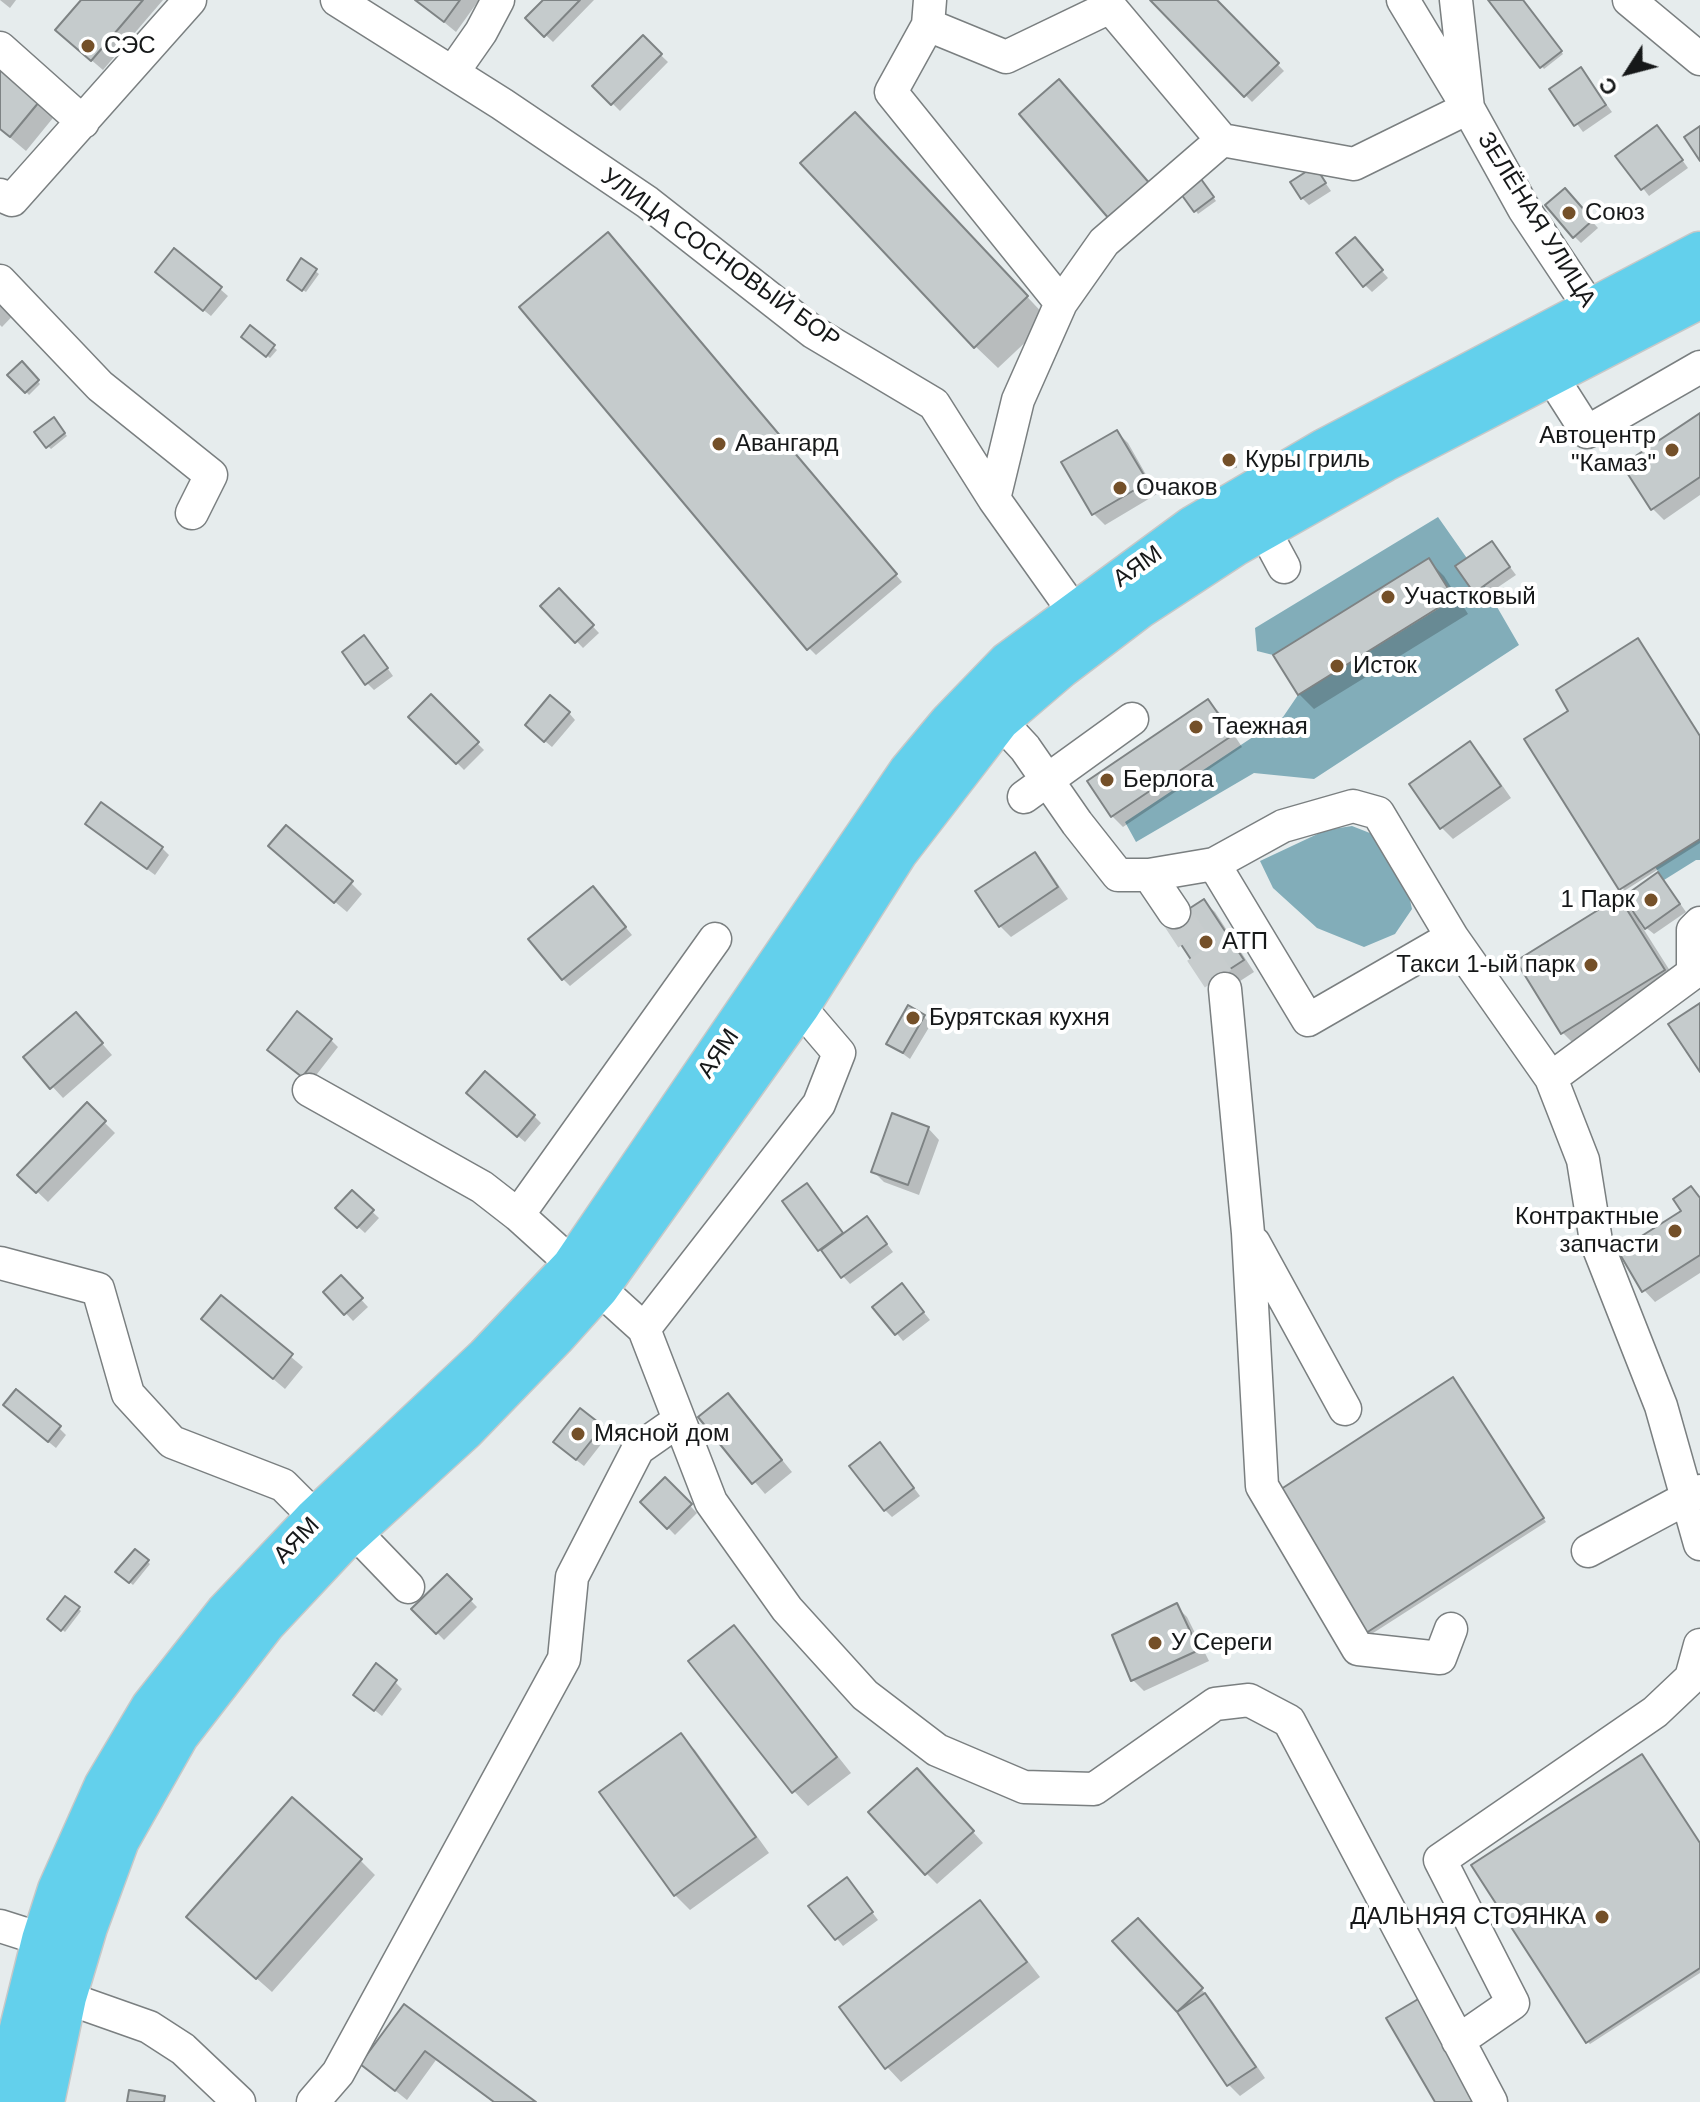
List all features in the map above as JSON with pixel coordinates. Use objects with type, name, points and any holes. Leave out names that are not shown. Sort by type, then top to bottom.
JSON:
[{"type":"highway","name":"АЯМ","points":[[585,1277],[798,1005],[896,851],[998,719],[1060,666],[1139,606],[1263,528],[1383,460],[1550,374],[1602,326],[1700,254]]},
{"type":"highway","name":"АЯМ","points":[[7,2102],[44,1940],[60,1890],[106,1787],[153,1708],[227,1614],[335,1525],[463,1429],[553,1336],[585,1277],[911,772],[951,724],[1009,664],[1075,613],[1194,528],[1325,451],[1602,326],[1700,296]]},
{"type":"highway","name":"АЯМ","points":[[42,2102],[64,1997],[117,1840],[177,1734],[335,1525]]},
{"type":"street","points":[[0,195],[12,200],[190,0]]},
{"type":"street","name":"УЛИЦА СОСНОВЫЙ БОР","points":[[337,0],[453,72],[647,202],[813,332],[934,404],[994,499],[1075,613]]},
{"type":"street","points":[[453,72],[481,32],[498,0]]},
{"type":"street","points":[[1061,303],[891,92],[929,12],[1006,57],[1110,7],[1222,140],[1354,164],[1468,108],[1403,0]]},
{"type":"street","name":"ЗЕЛЁНАЯ УЛИЦА","points":[[1456,0],[1468,108],[1524,209],[1602,326]]},
{"type":"street","points":[[1629,0],[1700,59]]},
{"type":"street","points":[[0,48],[83,122]]},
{"type":"street","points":[[994,499],[1018,400],[1061,303],[1104,242],[1222,140]]},
{"type":"street","points":[[0,281],[100,386],[211,475],[192,513]]},
{"type":"street","points":[[1550,374],[1587,432],[1700,367]]},
{"type":"street","points":[[1263,528],[1284,567]]},
{"type":"street","points":[[998,719],[1025,748],[1035,788],[1118,875],[1149,875],[1214,864],[1283,826],[1353,806],[1378,813],[1452,937],[1551,1078],[1583,1160],[1596,1241],[1694,1494],[1700,1544]]},
{"type":"street","points":[[1035,788],[1132,719]]},
{"type":"street","points":[[1214,864],[1308,1020],[1452,937]]},
{"type":"street","points":[[1149,875],[1174,912]]},
{"type":"street","points":[[1551,1078],[1693,973],[1693,930],[1700,923]]},
{"type":"street","points":[[518,1215],[715,939]]},
{"type":"street","points":[[1225,989],[1248,1233],[1262,1486],[1358,1649],[1440,1658],[1451,1629]]},
{"type":"street","points":[[644,1329],[819,1104],[839,1053],[798,1005]]},
{"type":"street","points":[[309,1090],[482,1187],[518,1215],[644,1329],[711,1502],[787,1609],[865,1695],[937,1750],[1024,1787],[1094,1789],[1215,1704],[1249,1700],[1289,1721],[1491,2102]]},
{"type":"street","points":[[1248,1233],[1345,1409]]},
{"type":"street","points":[[0,1263],[98,1289],[128,1394],[172,1442],[283,1485],[408,1587]]},
{"type":"street","points":[[313,2102],[338,2073],[564,1659],[572,1577],[638,1449],[678,1421]]},
{"type":"street","points":[[1588,1551],[1694,1494]]},
{"type":"street","points":[[1458,2041],[1513,2003],[1440,1860],[1655,1712],[1691,1678],[1700,1645]]},
{"type":"street","points":[[0,1926],[44,1940]]},
{"type":"street","points":[[64,1997],[149,2027],[183,2049],[239,2102]]},
{"type":"shaded area","points":[[1438,517],[1478,574],[1519,645],[1314,779],[1254,773],[1136,842],[1125,822],[1283,717],[1298,695],[1454,599],[1429,558],[1273,655],[1257,651],[1255,628]]},
{"type":"shaded area","points":[[1352,826],[1380,837],[1404,872],[1412,909],[1395,934],[1364,947],[1317,928],[1273,888],[1260,861],[1326,830]]},
{"type":"shaded area","points":[[1700,839],[1700,860],[1664,880],[1655,867]]},
{"type":"building","name":"СЭС","points":[[81,0],[143,0],[91,61],[55,30]]},
{"type":"building","points":[[415,0],[460,0],[444,22]]},
{"type":"building","points":[[543,0],[580,0],[544,37],[525,18]]},
{"type":"building","points":[[1150,0],[1217,0],[1279,63],[1244,97]]},
{"type":"building","points":[[1488,0],[1523,0],[1562,51],[1540,68]]},
{"type":"building","points":[[643,35],[662,54],[611,105],[592,86]]},
{"type":"building","points":[[0,60],[44,96],[10,137],[0,129]]},
{"type":"building","points":[[1581,67],[1606,105],[1574,126],[1549,89]]},
{"type":"building","points":[[1059,79],[1151,185],[1110,220],[1019,114]]},
{"type":"building","points":[[855,112],[1028,296],[974,348],[800,163]]},
{"type":"building","points":[[1657,125],[1683,160],[1641,190],[1615,156]]},
{"type":"building","points":[[1700,126],[1700,161],[1684,137]]},
{"type":"building","points":[[1315,166],[1326,183],[1301,199],[1290,182]]},
{"type":"building","points":[[1201,179],[1214,197],[1194,212],[1181,194]]},
{"type":"building","name":"Союз","points":[[1565,188],[1593,220],[1573,238],[1545,205]]},
{"type":"building","points":[[608,232],[897,574],[807,650],[519,307]]},
{"type":"building","points":[[1355,237],[1383,270],[1363,287],[1336,253]]},
{"type":"building","points":[[174,248],[222,287],[203,311],[155,272]]},
{"type":"building","points":[[301,258],[317,269],[302,291],[287,280]]},
{"type":"building","points":[[250,325],[275,345],[266,357],[241,337]]},
{"type":"building","points":[[22,361],[39,380],[25,393],[7,375]]},
{"type":"building","name":"Автоцентр \"Камаз\"","points":[[1700,413],[1700,477],[1651,510],[1622,465]]},
{"type":"building","points":[[54,417],[65,433],[46,448],[34,432]]},
{"type":"building","points":[[1117,430],[1148,482],[1092,515],[1061,462]]},
{"type":"building","points":[[1492,541],[1510,567],[1474,593],[1455,566]]},
{"type":"building","points":[[1429,558],[1454,598],[1298,695],[1273,655]]},
{"type":"building","points":[[559,588],[594,625],[575,643],[540,606]]},
{"type":"building","points":[[364,635],[388,668],[365,685],[342,652]]},
{"type":"building","points":[[1638,638],[1700,736],[1700,839],[1619,890],[1524,739],[1568,711],[1556,690]]},
{"type":"building","points":[[431,694],[479,742],[456,764],[408,717]]},
{"type":"building","points":[[550,695],[570,712],[544,742],[525,725]]},
{"type":"building","points":[[1208,699],[1233,735],[1111,817],[1087,781]]},
{"type":"building","points":[[1470,741],[1501,786],[1440,829],[1409,784]]},
{"type":"building","points":[[101,802],[163,847],[147,869],[85,824]]},
{"type":"building","points":[[286,825],[353,881],[334,903],[268,846]]},
{"type":"building","points":[[1035,852],[1058,887],[999,927],[975,891]]},
{"type":"building","name":"1 Парк","points":[[1658,872],[1680,904],[1645,929],[1623,897]]},
{"type":"building","points":[[593,886],[626,927],[562,980],[528,939]]},
{"type":"building","name":"Такси 1-ый парк","points":[[1619,897],[1665,970],[1561,1034],[1516,961]]},
{"type":"building","name":"АТП","points":[[1204,899],[1244,960],[1207,984],[1167,923]]},
{"type":"building","points":[[1700,1003],[1700,1072],[1668,1024]]},
{"type":"building","points":[[908,1005],[925,1015],[903,1053],[886,1044]]},
{"type":"building","points":[[297,1011],[332,1039],[302,1077],[267,1050]]},
{"type":"building","points":[[76,1012],[103,1043],[50,1089],[23,1057]]},
{"type":"building","points":[[485,1071],[535,1115],[517,1137],[466,1093]]},
{"type":"building","points":[[87,1102],[106,1121],[36,1193],[17,1175]]},
{"type":"building","points":[[892,1113],[929,1127],[908,1185],[871,1172]]},
{"type":"building","points":[[807,1183],[843,1233],[818,1251],[782,1201]]},
{"type":"building","name":"Контрактные запчасти","points":[[1691,1186],[1700,1198],[1700,1255],[1642,1292],[1618,1251],[1681,1211],[1673,1199]]},
{"type":"building","points":[[352,1190],[374,1210],[357,1228],[335,1208]]},
{"type":"building","points":[[867,1216],[887,1244],[841,1278],[821,1250]]},
{"type":"building","points":[[341,1275],[363,1298],[344,1315],[323,1292]]},
{"type":"building","points":[[902,1283],[924,1312],[895,1335],[872,1307]]},
{"type":"building","points":[[221,1295],[293,1354],[273,1379],[201,1319]]},
{"type":"building","points":[[1453,1377],[1544,1518],[1363,1635],[1272,1495]]},
{"type":"building","points":[[16,1389],[61,1426],[48,1442],[3,1405]]},
{"type":"building","points":[[728,1393],[782,1460],[752,1484],[698,1417]]},
{"type":"building","name":"Мясной дом","points":[[580,1408],[603,1426],[576,1460],[553,1442]]},
{"type":"building","points":[[880,1442],[914,1488],[884,1511],[849,1466]]},
{"type":"building","points":[[665,1477],[692,1504],[667,1529],[640,1502]]},
{"type":"building","points":[[135,1549],[149,1560],[129,1583],[115,1572]]},
{"type":"building","points":[[447,1574],[472,1599],[436,1634],[411,1609]]},
{"type":"building","points":[[65,1596],[80,1607],[61,1631],[47,1619]]},
{"type":"building","name":"У Сереги","points":[[1177,1603],[1199,1650],[1131,1681],[1112,1635]]},
{"type":"building","points":[[734,1625],[837,1757],[792,1793],[688,1661]]},
{"type":"building","points":[[376,1663],[397,1680],[374,1711],[353,1695]]},
{"type":"building","points":[[681,1733],[756,1837],[674,1896],[599,1792]]},
{"type":"building","name":"ДАЛЬНЯЯ СТОЯНКА","points":[[1642,1754],[1700,1843],[1700,1968],[1586,2043],[1471,1865]]},
{"type":"building","points":[[917,1768],[974,1831],[925,1875],[868,1812]]},
{"type":"building","points":[[292,1797],[362,1859],[256,1979],[186,1917]]},
{"type":"building","points":[[847,1877],[873,1912],[835,1940],[808,1906]]},
{"type":"building","points":[[980,1900],[1027,1962],[885,2069],[839,2007]]},
{"type":"building","points":[[1138,1918],[1203,1988],[1177,2012],[1112,1941]]},
{"type":"building","points":[[1205,1993],[1256,2067],[1227,2086],[1177,2012]]},
{"type":"building","points":[[1420,1998],[1481,2102],[1435,2102],[1386,2018]]},
{"type":"building","points":[[404,2004],[536,2102],[494,2102],[425,2051],[395,2091],[360,2064]]},
{"type":"building","points":[[129,2090],[165,2096],[164,2102],[127,2102]]},
{"type":"tunnel","points":[[1174,912],[1225,989]]},
{"type":"place","name":"СЭС","points":[[88,46]]},
{"type":"place","name":"Союз","points":[[1569,213]]},
{"type":"place","name":"Авангард","points":[[719,444]]},
{"type":"place","name":"Автоцентр \"Камаз\"","points":[[1672,450]]},
{"type":"place","name":"Куры гриль","points":[[1229,460]]},
{"type":"place","name":"Очаков","points":[[1120,488]]},
{"type":"place","name":"Участковый","points":[[1388,597]]},
{"type":"place","name":"Исток","points":[[1337,666]]},
{"type":"place","name":"Таежная","points":[[1196,727]]},
{"type":"place","name":"Берлога","points":[[1107,780]]},
{"type":"place","name":"1 Парк","points":[[1651,900]]},
{"type":"place","name":"АТП","points":[[1206,942]]},
{"type":"place","name":"Такси 1-ый парк","points":[[1591,965]]},
{"type":"place","name":"Бурятская кухня","points":[[913,1018]]},
{"type":"place","name":"Контрактные запчасти","points":[[1675,1231]]},
{"type":"place","name":"Мясной дом","points":[[578,1434]]},
{"type":"place","name":"У Сереги","points":[[1155,1643]]},
{"type":"place","name":"ДАЛЬНЯЯ СТОЯНКА","points":[[1602,1917]]}]
